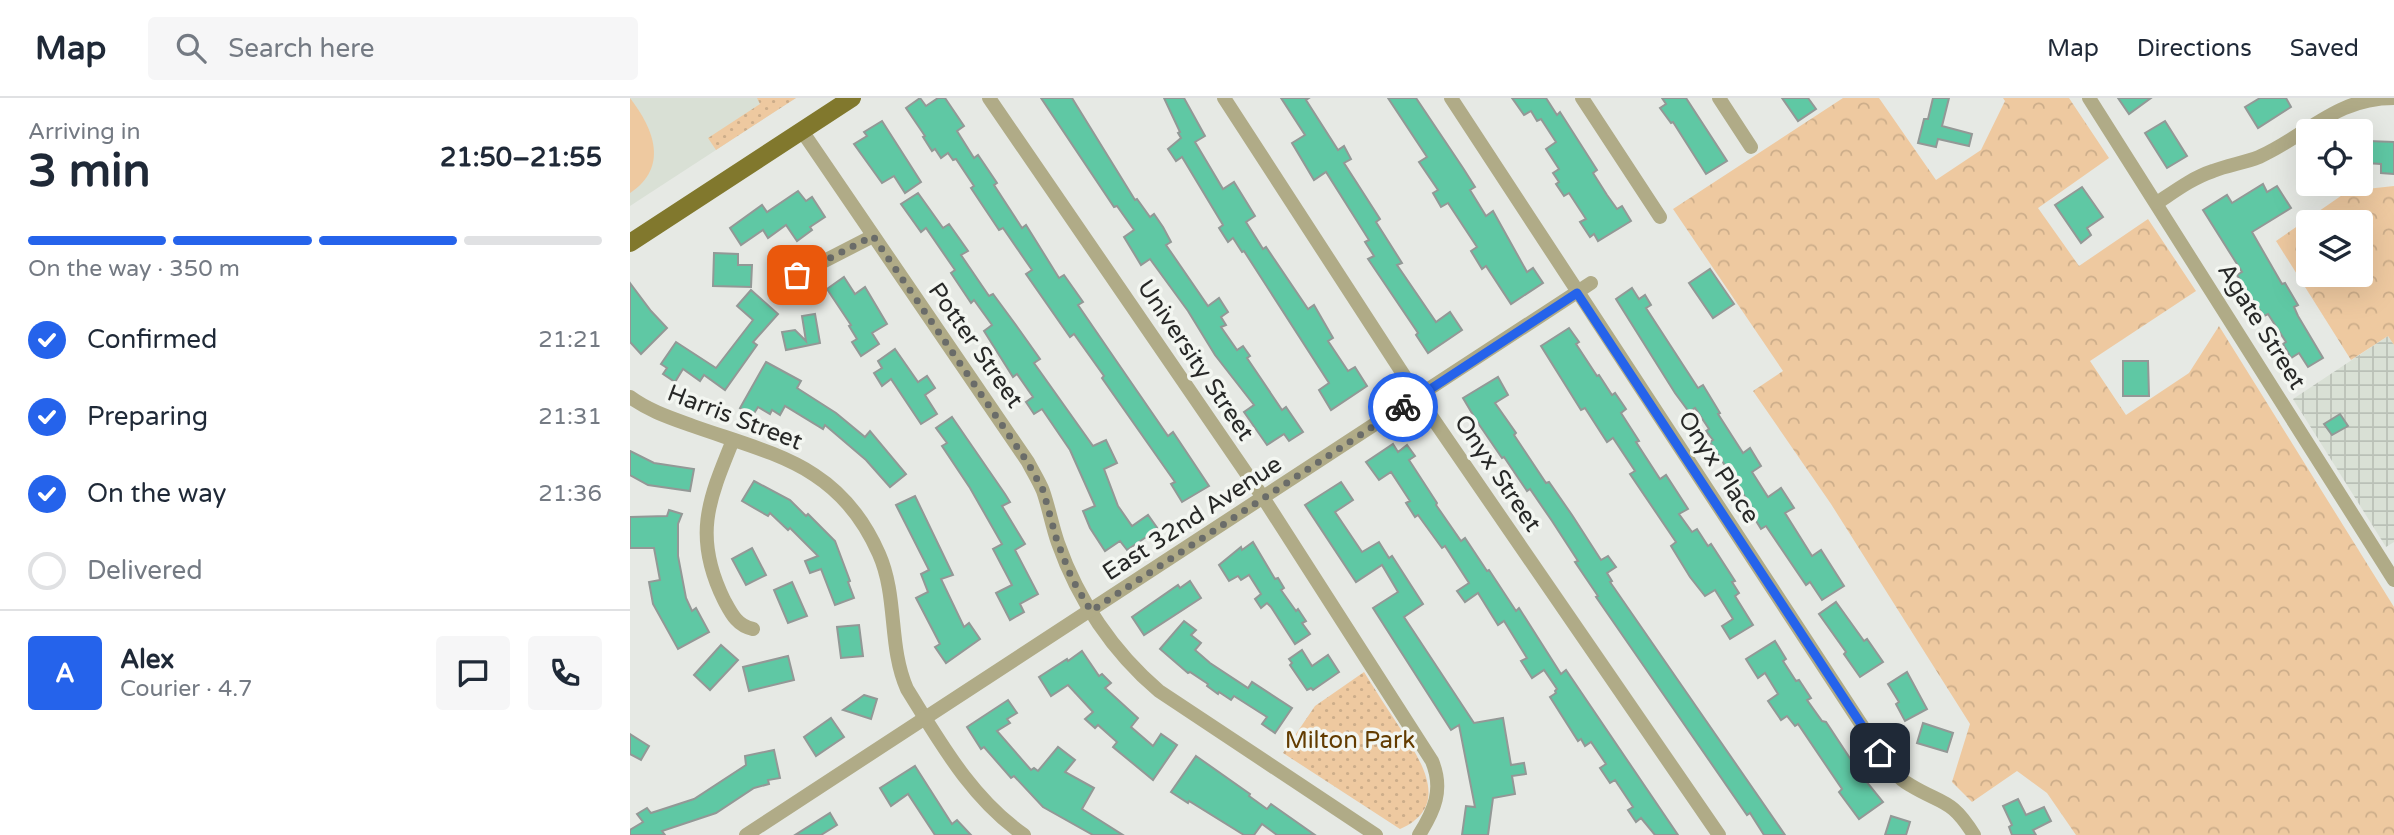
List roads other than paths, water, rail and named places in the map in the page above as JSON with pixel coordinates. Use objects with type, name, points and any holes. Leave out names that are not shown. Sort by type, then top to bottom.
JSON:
[{"type":"main road","points":[[630,243],[852,98]]},
{"type":"street","name":"University Street","points":[[989,98],[1264,499],[1433,761],[1438,781],[1436,802],[1419,835]]},
{"type":"street","name":"Onyx Street","points":[[1224,98],[1418,397],[1719,835]]},
{"type":"street","name":"Onyx Place","points":[[1451,98],[1880,753],[1894,772],[1908,784],[1951,805],[1961,814],[1974,835]]},
{"type":"street","points":[[1582,98],[1660,217]]},
{"type":"street","points":[[1719,98],[1751,147]]},
{"type":"street","name":"Agate Street","points":[[2089,98],[2394,580]]},
{"type":"street","points":[[2157,203],[2185,184],[2212,171],[2259,156],[2347,105],[2369,98],[2394,99]]},
{"type":"street","name":"Potter Street","points":[[802,131],[1028,463],[1043,490],[1057,541],[1072,579],[1115,648],[1134,670],[1159,691],[1376,835]]},
{"type":"street","points":[[797,275],[873,236]]},
{"type":"street","name":"East 32nd Avenue","points":[[756,832],[1591,283]]},
{"type":"street","name":"Harris Street","points":[[630,397],[662,414],[788,459],[818,476],[843,499],[865,525],[880,556],[890,593],[900,674],[906,689],[974,791],[991,809],[1024,835]]},
{"type":"street","points":[[733,440],[715,484],[706,519],[707,552],[716,583],[735,618],[746,628],[753,629]]},
{"type":"park label","name":"Milton Park","points":[[1350,740]]}]
